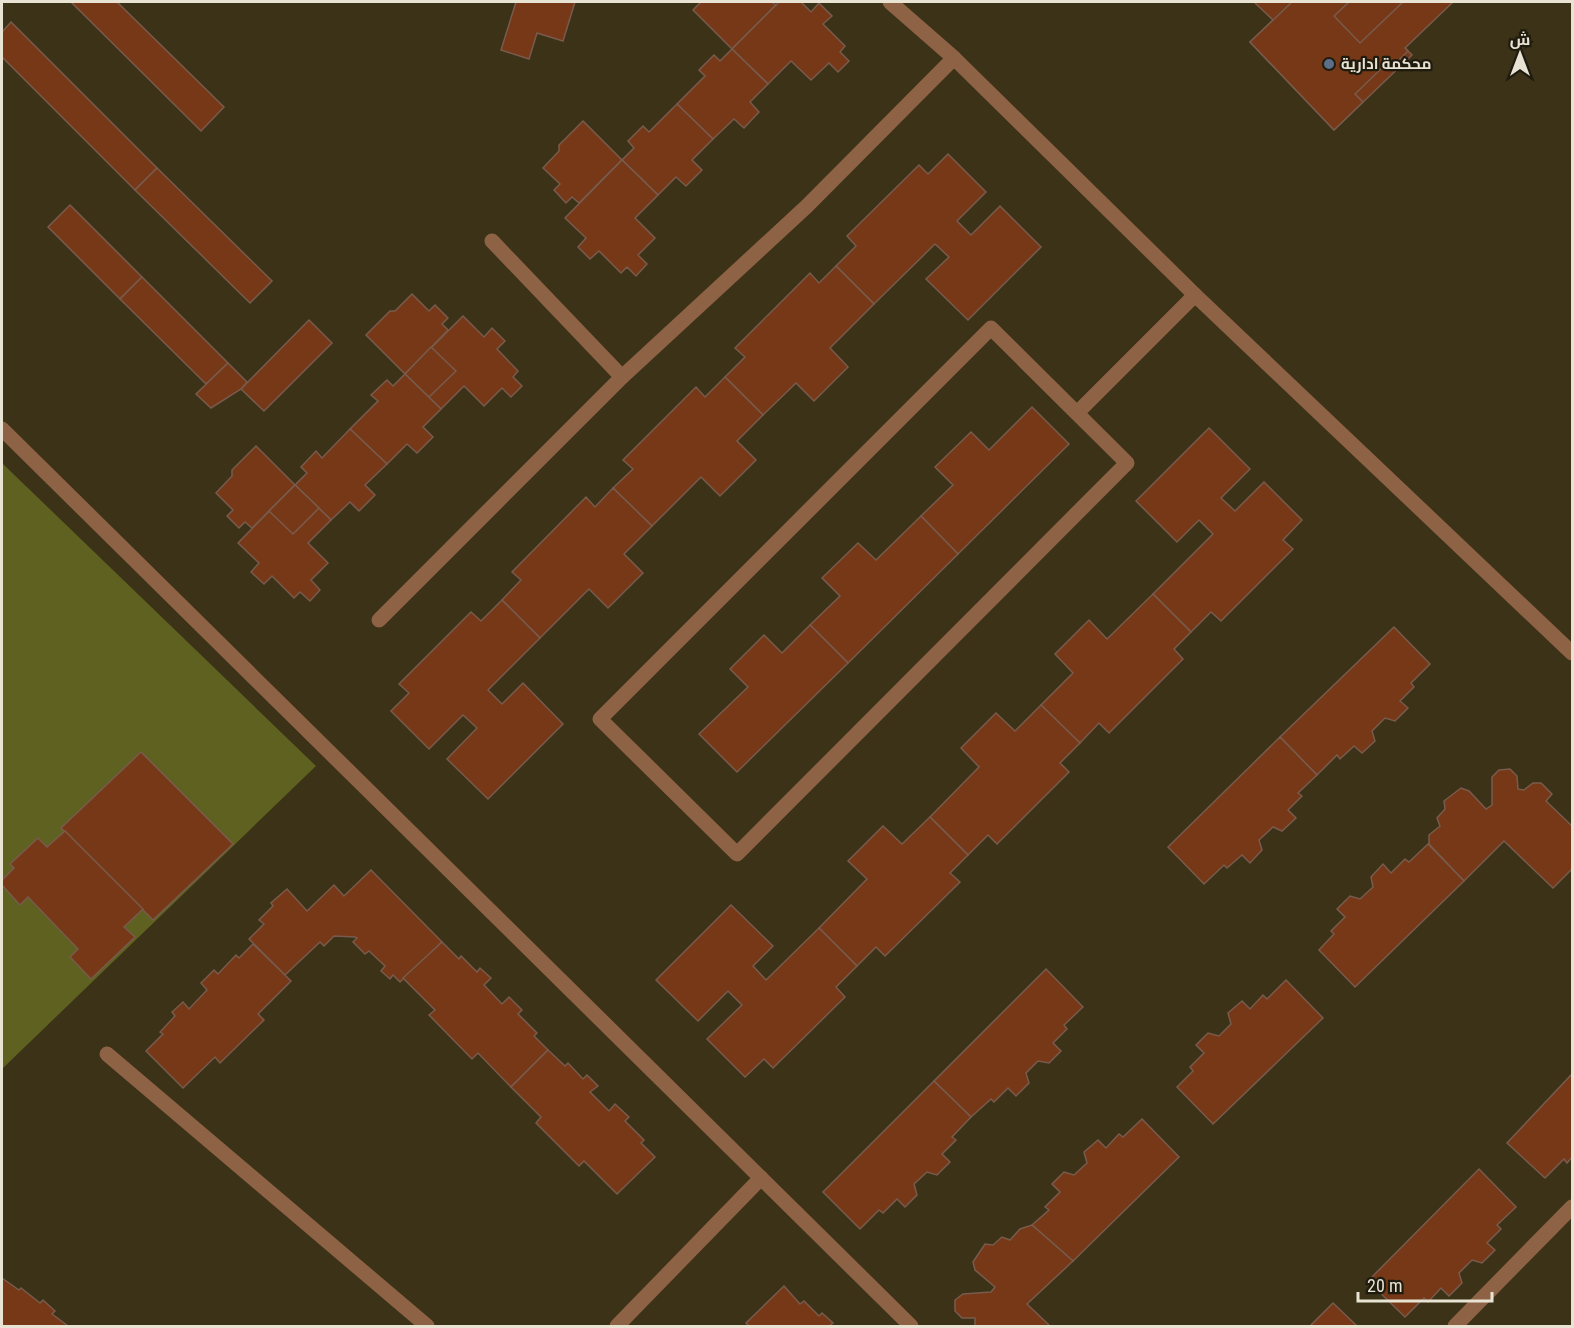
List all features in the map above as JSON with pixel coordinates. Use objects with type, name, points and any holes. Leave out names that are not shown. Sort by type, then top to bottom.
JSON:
[{"type":"street","points":[[890,2],[954,58],[1195,295],[1572,653]]},
{"type":"street","points":[[379,620],[622,377],[807,206],[954,58]]},
{"type":"street","points":[[492,241],[622,377]]},
{"type":"street","points":[[1077,413],[1195,295]]},
{"type":"street","points":[[991,328],[1077,413],[1127,463],[737,854],[600,719],[991,328]]},
{"type":"street","points":[[2,429],[911,1326]]},
{"type":"street","points":[[107,1054],[427,1326]]},
{"type":"street","points":[[617,1326],[761,1178]]},
{"type":"street","points":[[1455,1326],[1570,1214]]},
{"type":"shaded area","points":[[2,463],[316,766],[2,1069]]},
{"type":"building","points":[[71,2],[117,2],[224,107],[201,131]]},
{"type":"building","points":[[516,2],[575,2],[563,41],[537,33],[529,59],[501,50]]},
{"type":"building","points":[[701,2],[772,2],[776,5],[732,49],[693,10]]},
{"type":"building","points":[[779,2],[801,2],[811,12],[819,3],[832,16],[823,24],[845,46],[840,52],[849,61],[838,72],[829,63],[811,80],[791,61],[768,84],[732,49]]},
{"type":"building","name":"محكمة ادارية","points":[[1254,2],[1360,2],[1412,55],[1334,130],[1250,42],[1273,20]]},
{"type":"building","name":"محكمة ادارية","points":[[1292,2],[1453,2],[1405,48],[1408,51],[1392,67],[1388,62],[1355,94],[1363,102],[1334,130],[1250,42]]},
{"type":"building","name":"محكمة ادارية","points":[[1349,2],[1403,2],[1360,43],[1334,16]]},
{"type":"building","points":[[11,22],[157,168],[135,190],[2,57],[2,32]]},
{"type":"building","points":[[732,49],[768,84],[750,102],[759,112],[744,128],[734,119],[713,139],[677,104],[705,76],[699,70],[714,55],[720,61]]},
{"type":"building","points":[[677,104],[713,139],[692,160],[702,170],[686,186],[676,177],[658,195],[622,160],[634,148],[628,141],[643,126],[649,132]]},
{"type":"building","points":[[583,121],[622,160],[579,203],[572,197],[566,203],[554,190],[560,184],[543,168],[559,151],[559,145]]},
{"type":"building","points":[[948,154],[986,192],[957,221],[971,235],[1000,206],[1041,247],[968,320],[926,279],[949,257],[935,244],[874,304],[836,266],[856,246],[847,236],[919,165],[928,174]]},
{"type":"building","points":[[622,160],[646,183],[620,209],[596,186]]},
{"type":"building","points":[[622,160],[658,195],[635,218],[655,238],[638,255],[647,264],[636,276],[627,267],[621,273],[599,251],[590,259],[578,247],[586,238],[565,218]]},
{"type":"building","points":[[157,168],[272,281],[250,303],[135,190]]},
{"type":"building","points":[[70,205],[142,277],[120,299],[48,227]]},
{"type":"building","points":[[836,266],[874,304],[830,348],[848,367],[814,401],[796,383],[763,415],[725,377],[745,357],[735,348],[810,273],[819,283]]},
{"type":"building","points":[[142,277],[228,363],[206,384],[120,299]]},
{"type":"building","points":[[412,294],[429,311],[435,305],[448,318],[442,324],[448,330],[405,374],[366,335],[390,311],[395,311]]},
{"type":"building","points":[[463,316],[484,337],[492,328],[505,341],[497,349],[518,371],[513,377],[522,386],[511,397],[502,388],[484,406],[464,386],[441,409],[405,374]]},
{"type":"building","points":[[309,320],[332,343],[264,411],[241,389]]},
{"type":"building","points":[[431,347],[456,371],[429,397],[405,374]]},
{"type":"building","points":[[228,363],[247,382],[241,389],[211,408],[196,394]]},
{"type":"building","points":[[405,374],[441,409],[423,427],[433,437],[417,453],[407,444],[387,464],[350,429],[378,401],[371,395],[387,380],[393,386]]},
{"type":"building","points":[[725,377],[763,415],[737,441],[756,460],[720,496],[701,477],[652,526],[613,488],[633,469],[623,460],[696,387],[705,397]]},
{"type":"building","points":[[1032,407],[1069,444],[958,554],[921,516],[953,485],[935,467],[971,432],[989,450]]},
{"type":"building","points":[[1209,428],[1250,469],[1221,498],[1235,511],[1264,482],[1302,520],[1283,540],[1293,549],[1221,621],[1211,612],[1191,632],[1153,594],[1213,534],[1199,520],[1177,542],[1136,501]]},
{"type":"building","points":[[350,429],[387,464],[365,485],[375,495],[359,511],[350,502],[331,520],[295,485],[307,473],[301,467],[316,451],[322,458]]},
{"type":"building","points":[[256,446],[295,485],[252,528],[245,522],[239,528],[227,516],[233,510],[216,493],[232,476],[232,470]]},
{"type":"building","points":[[295,485],[331,520],[308,543],[328,563],[311,580],[320,590],[310,601],[300,592],[294,598],[272,576],[264,584],[251,572],[259,563],[238,543]]},
{"type":"building","points":[[295,485],[319,508],[293,534],[269,511]]},
{"type":"building","points":[[613,488],[652,526],[624,554],[643,573],[608,608],[589,589],[540,638],[502,600],[521,580],[512,572],[586,497],[595,507]]},
{"type":"building","points":[[921,516],[958,554],[848,663],[810,625],[840,596],[822,578],[858,543],[876,560]]},
{"type":"building","points":[[1153,594],[1191,632],[1174,649],[1183,659],[1109,733],[1099,723],[1080,743],[1041,705],[1073,673],[1055,654],[1089,620],[1107,639]]},
{"type":"building","points":[[502,600],[540,638],[488,690],[502,704],[523,683],[563,724],[488,799],[447,759],[477,728],[463,715],[429,749],[391,711],[409,693],[399,684],[471,612],[481,621]]},
{"type":"building","points":[[810,625],[848,663],[737,772],[699,734],[748,687],[730,669],[764,635],[782,653]]},
{"type":"building","points":[[1394,627],[1430,664],[1411,683],[1414,687],[1400,701],[1408,708],[1395,721],[1385,718],[1372,731],[1375,741],[1362,753],[1354,746],[1340,759],[1337,755],[1317,775],[1280,737]]},
{"type":"building","points":[[1041,705],[1080,743],[1060,763],[1069,772],[997,844],[988,835],[968,855],[930,817],[979,767],[961,748],[996,713],[1015,731]]},
{"type":"building","points":[[1280,737],[1317,775],[1298,793],[1302,796],[1288,810],[1296,818],[1282,831],[1273,827],[1259,840],[1262,850],[1250,863],[1242,855],[1227,868],[1224,865],[1204,884],[1168,847]]},
{"type":"building","points":[[141,752],[233,844],[153,920],[61,828]]},
{"type":"building","points":[[1510,769],[1517,776],[1518,789],[1524,790],[1533,783],[1541,783],[1552,794],[1546,801],[1572,826],[1572,869],[1553,888],[1504,841],[1464,881],[1429,844],[1429,835],[1440,826],[1437,818],[1445,809],[1444,801],[1461,788],[1469,791],[1486,809],[1492,805],[1492,777],[1499,770]]},
{"type":"building","points":[[930,817],[968,855],[950,873],[960,882],[885,956],[876,947],[857,966],[819,928],[867,879],[848,861],[883,826],[902,844]]},
{"type":"building","points":[[65,831],[143,909],[124,927],[135,937],[91,979],[70,957],[78,949],[28,897],[20,905],[2,885],[2,880],[14,868],[10,864],[38,838],[47,847]]},
{"type":"building","points":[[1428,844],[1464,881],[1355,987],[1319,950],[1334,934],[1331,931],[1345,917],[1337,909],[1350,896],[1360,899],[1373,887],[1371,877],[1383,864],[1391,873],[1405,859],[1409,862]]},
{"type":"building","points":[[371,870],[442,942],[400,982],[393,975],[390,979],[381,971],[385,966],[369,951],[365,954],[353,942],[357,938],[355,937],[334,936],[324,946],[320,942],[285,975],[249,939],[264,924],[259,920],[273,906],[271,903],[287,889],[307,911],[334,885],[344,896]]},
{"type":"building","points":[[731,905],[773,946],[753,966],[766,980],[819,928],[857,966],[836,987],[845,997],[773,1068],[764,1059],[745,1077],[707,1039],[742,1005],[728,991],[698,1021],[656,980]]},
{"type":"building","points":[[442,942],[459,959],[461,956],[477,972],[480,968],[491,978],[484,985],[502,1004],[509,997],[522,1010],[518,1014],[537,1033],[534,1036],[548,1050],[511,1087],[478,1053],[472,1059],[429,1015],[435,1010],[403,978]]},
{"type":"building","points":[[253,944],[291,981],[258,1014],[264,1020],[220,1063],[215,1057],[183,1088],[146,1051],[163,1034],[160,1032],[175,1016],[172,1012],[183,1002],[189,1009],[207,990],[201,983],[214,970],[218,974],[236,955],[239,958]]},
{"type":"building","points":[[1046,969],[1083,1007],[1064,1025],[1067,1029],[1053,1043],[1061,1051],[1049,1063],[1038,1061],[1026,1073],[1029,1083],[1016,1096],[1008,1088],[994,1102],[991,1099],[971,1117],[934,1081]]},
{"type":"building","points":[[1286,980],[1323,1018],[1213,1124],[1177,1087],[1193,1071],[1190,1067],[1204,1053],[1196,1045],[1208,1033],[1219,1036],[1231,1024],[1228,1013],[1242,1001],[1250,1009],[1263,995],[1267,999]]},
{"type":"building","points":[[548,1050],[565,1066],[568,1063],[583,1079],[587,1075],[598,1086],[590,1092],[609,1111],[615,1104],[629,1117],[625,1121],[644,1140],[641,1143],[655,1157],[617,1194],[584,1161],[579,1166],[536,1123],[541,1117],[511,1087]]},
{"type":"building","points":[[1572,1074],[1572,1157],[1567,1163],[1564,1159],[1545,1178],[1507,1143]]},
{"type":"building","points":[[934,1081],[971,1117],[952,1137],[956,1140],[942,1154],[950,1162],[937,1175],[927,1172],[914,1184],[917,1195],[905,1207],[897,1199],[883,1213],[879,1210],[860,1229],[823,1192]]},
{"type":"building","points":[[1142,1119],[1179,1157],[1073,1261],[1032,1225],[1049,1210],[1045,1207],[1060,1192],[1052,1184],[1064,1172],[1074,1175],[1087,1163],[1084,1152],[1098,1140],[1106,1148],[1119,1134],[1123,1137]]},
{"type":"building","points":[[1479,1169],[1516,1207],[1497,1225],[1501,1229],[1487,1243],[1495,1250],[1482,1263],[1472,1260],[1459,1273],[1462,1283],[1449,1296],[1441,1288],[1428,1302],[1424,1298],[1405,1317],[1368,1281]]},
{"type":"building","points":[[1032,1225],[1073,1261],[1027,1304],[1050,1326],[975,1326],[975,1318],[962,1318],[955,1311],[955,1300],[963,1294],[991,1292],[995,1287],[975,1270],[973,1262],[985,1244],[993,1245],[1002,1237],[1010,1240],[1020,1229]]},
{"type":"building","points":[[2,1278],[19,1290],[21,1288],[40,1303],[43,1300],[55,1311],[52,1314],[68,1326],[2,1326]]},
{"type":"building","points":[[784,1286],[800,1304],[804,1301],[819,1316],[822,1313],[833,1323],[829,1326],[749,1326],[746,1323]]},
{"type":"building","points":[[1333,1303],[1357,1326],[1310,1326]]},
{"type":"place","name":"محكمة ادارية","points":[[1329,64]]}]
